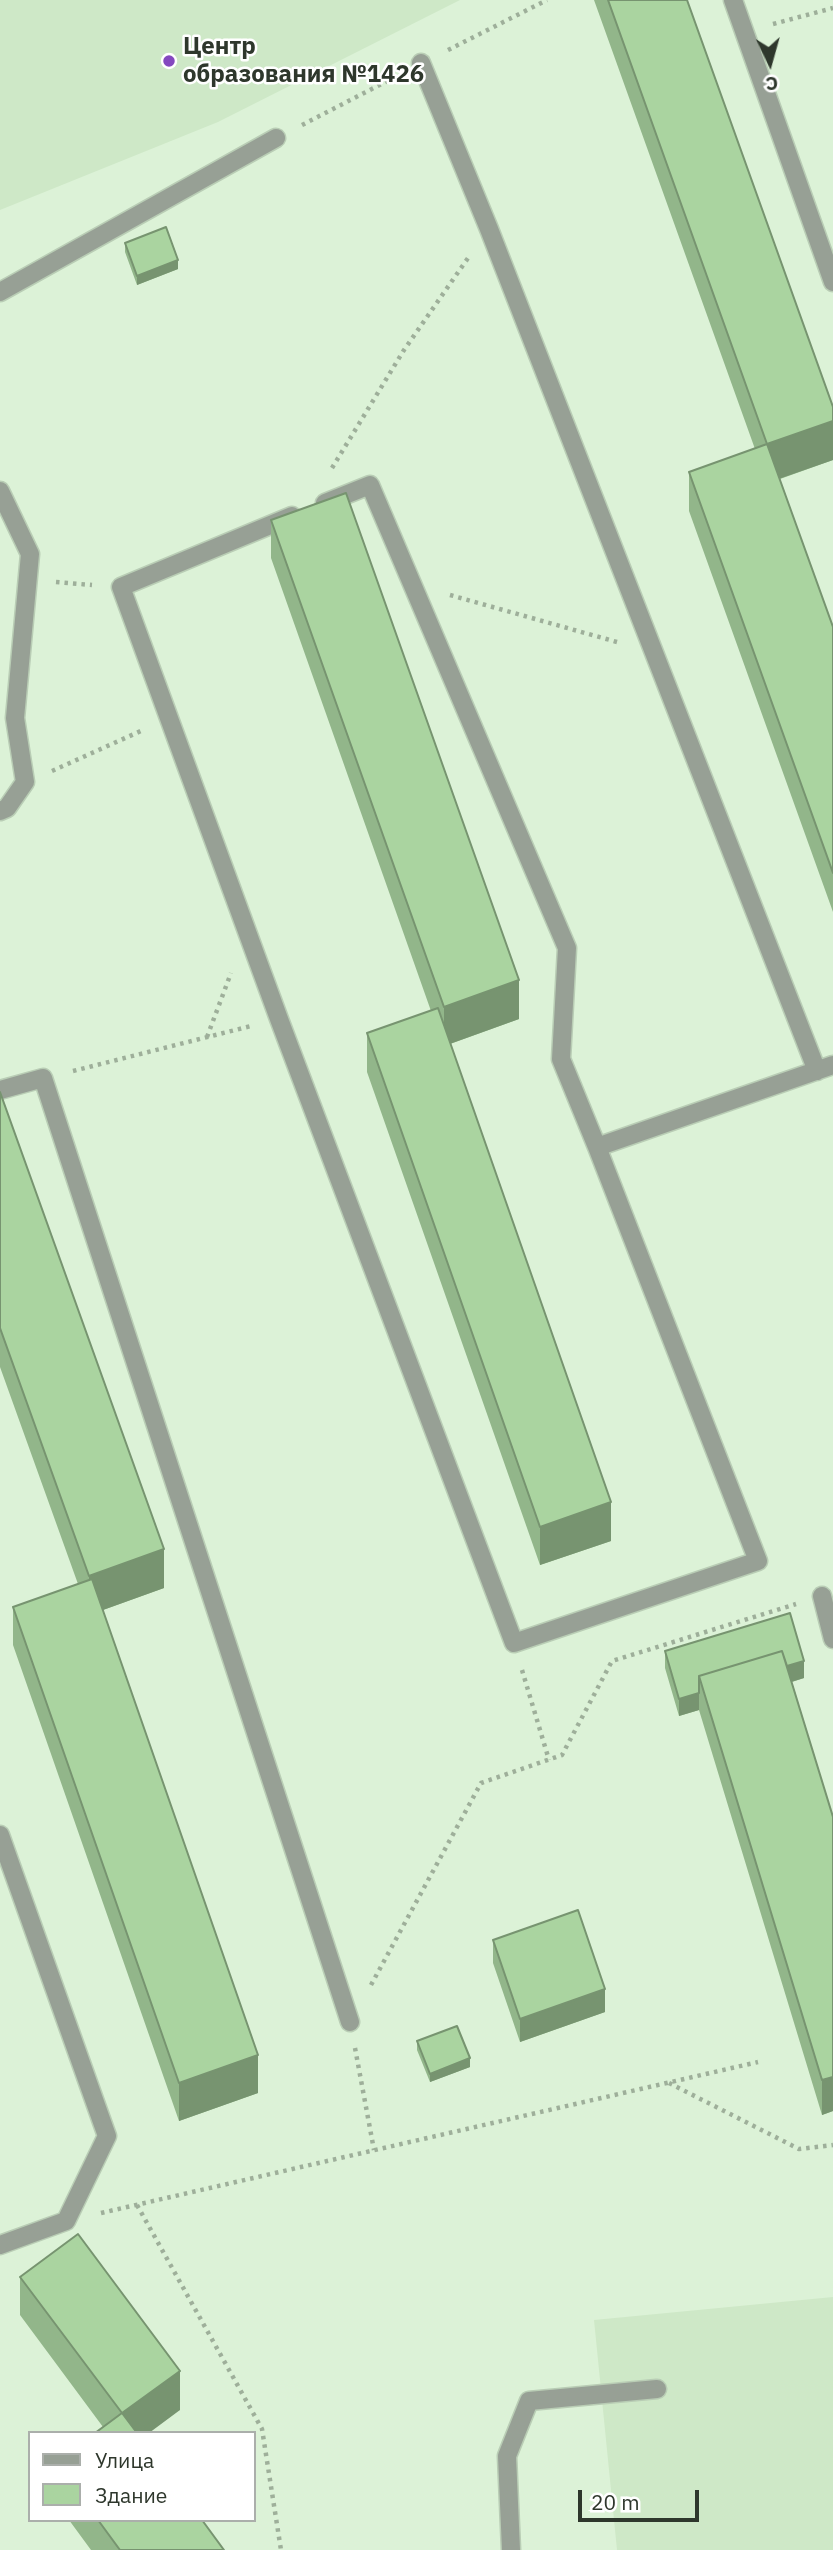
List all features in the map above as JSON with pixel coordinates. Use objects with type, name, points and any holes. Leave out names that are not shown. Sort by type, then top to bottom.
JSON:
[{"type":"street","points":[[733,0],[833,282]]},
{"type":"street","points":[[421,63],[489,229],[654,652],[825,1068],[597,1147]]},
{"type":"street","points":[[0,292],[276,138]]},
{"type":"street","points":[[370,485],[567,948],[561,1059],[758,1560],[514,1643],[279,1019],[121,587],[305,511],[370,485]]},
{"type":"street","points":[[0,491],[30,554],[15,718],[25,782],[7,808],[0,811]]},
{"type":"street","points":[[0,1090],[43,1078],[351,2022]]},
{"type":"street","points":[[821,1596],[833,1639]]},
{"type":"street","points":[[0,1836],[107,2136],[66,2221],[0,2245]]},
{"type":"street","points":[[511,2550],[507,2456],[529,2401],[657,2389]]},
{"type":"path","points":[[745,32],[833,8]]},
{"type":"path","points":[[305,511],[404,349],[489,229]]},
{"type":"path","points":[[27,580],[121,587]]},
{"type":"path","points":[[412,584],[654,652]]},
{"type":"path","points":[[25,782],[169,718]]},
{"type":"path","points":[[206,1038],[247,931]]},
{"type":"path","points":[[43,1078],[279,1019]]},
{"type":"path","points":[[374,2150],[351,2022],[481,1783],[562,1755],[612,1661],[821,1596]]},
{"type":"path","points":[[514,1643],[549,1760]]},
{"type":"path","points":[[66,2221],[758,2062]]},
{"type":"path","points":[[668,2083],[799,2149],[833,2145]]},
{"type":"path","points":[[137,2205],[262,2429],[281,2550]]},
{"type":"shaded area","name":"Центр образования №1426","points":[[0,0],[460,0],[218,122],[0,210]]},
{"type":"shaded area","points":[[833,2297],[833,2550],[617,2550],[594,2320]]},
{"type":"building","points":[[608,0],[687,0],[833,407],[833,421],[767,444]]},
{"type":"building","points":[[166,227],[178,260],[137,276],[125,243]]},
{"type":"building","points":[[767,444],[833,627],[833,873],[689,472]]},
{"type":"building","points":[[346,493],[519,980],[444,1007],[271,520]]},
{"type":"building","points":[[438,1008],[611,1502],[540,1527],[367,1033]]},
{"type":"building","points":[[0,1092],[164,1549],[89,1576],[0,1328]]},
{"type":"building","points":[[92,1579],[258,2055],[179,2083],[13,1607]]},
{"type":"building","points":[[790,1613],[804,1661],[787,1666],[782,1651],[699,1676],[699,1693],[679,1699],[665,1651]]},
{"type":"building","points":[[782,1651],[833,1817],[833,2077],[822,2080],[699,1676]]},
{"type":"building","points":[[578,1910],[605,1989],[520,2019],[493,1940]]},
{"type":"building","points":[[457,2026],[470,2058],[430,2074],[417,2041]]},
{"type":"building","points":[[78,2234],[180,2371],[122,2413],[20,2277]]},
{"type":"building","points":[[122,2413],[136,2431],[98,2431]]},
{"type":"building","points":[[99,2522],[203,2522],[224,2550],[120,2550]]},
{"type":"place","name":"Центр образования №1426","points":[[169,61]]}]
